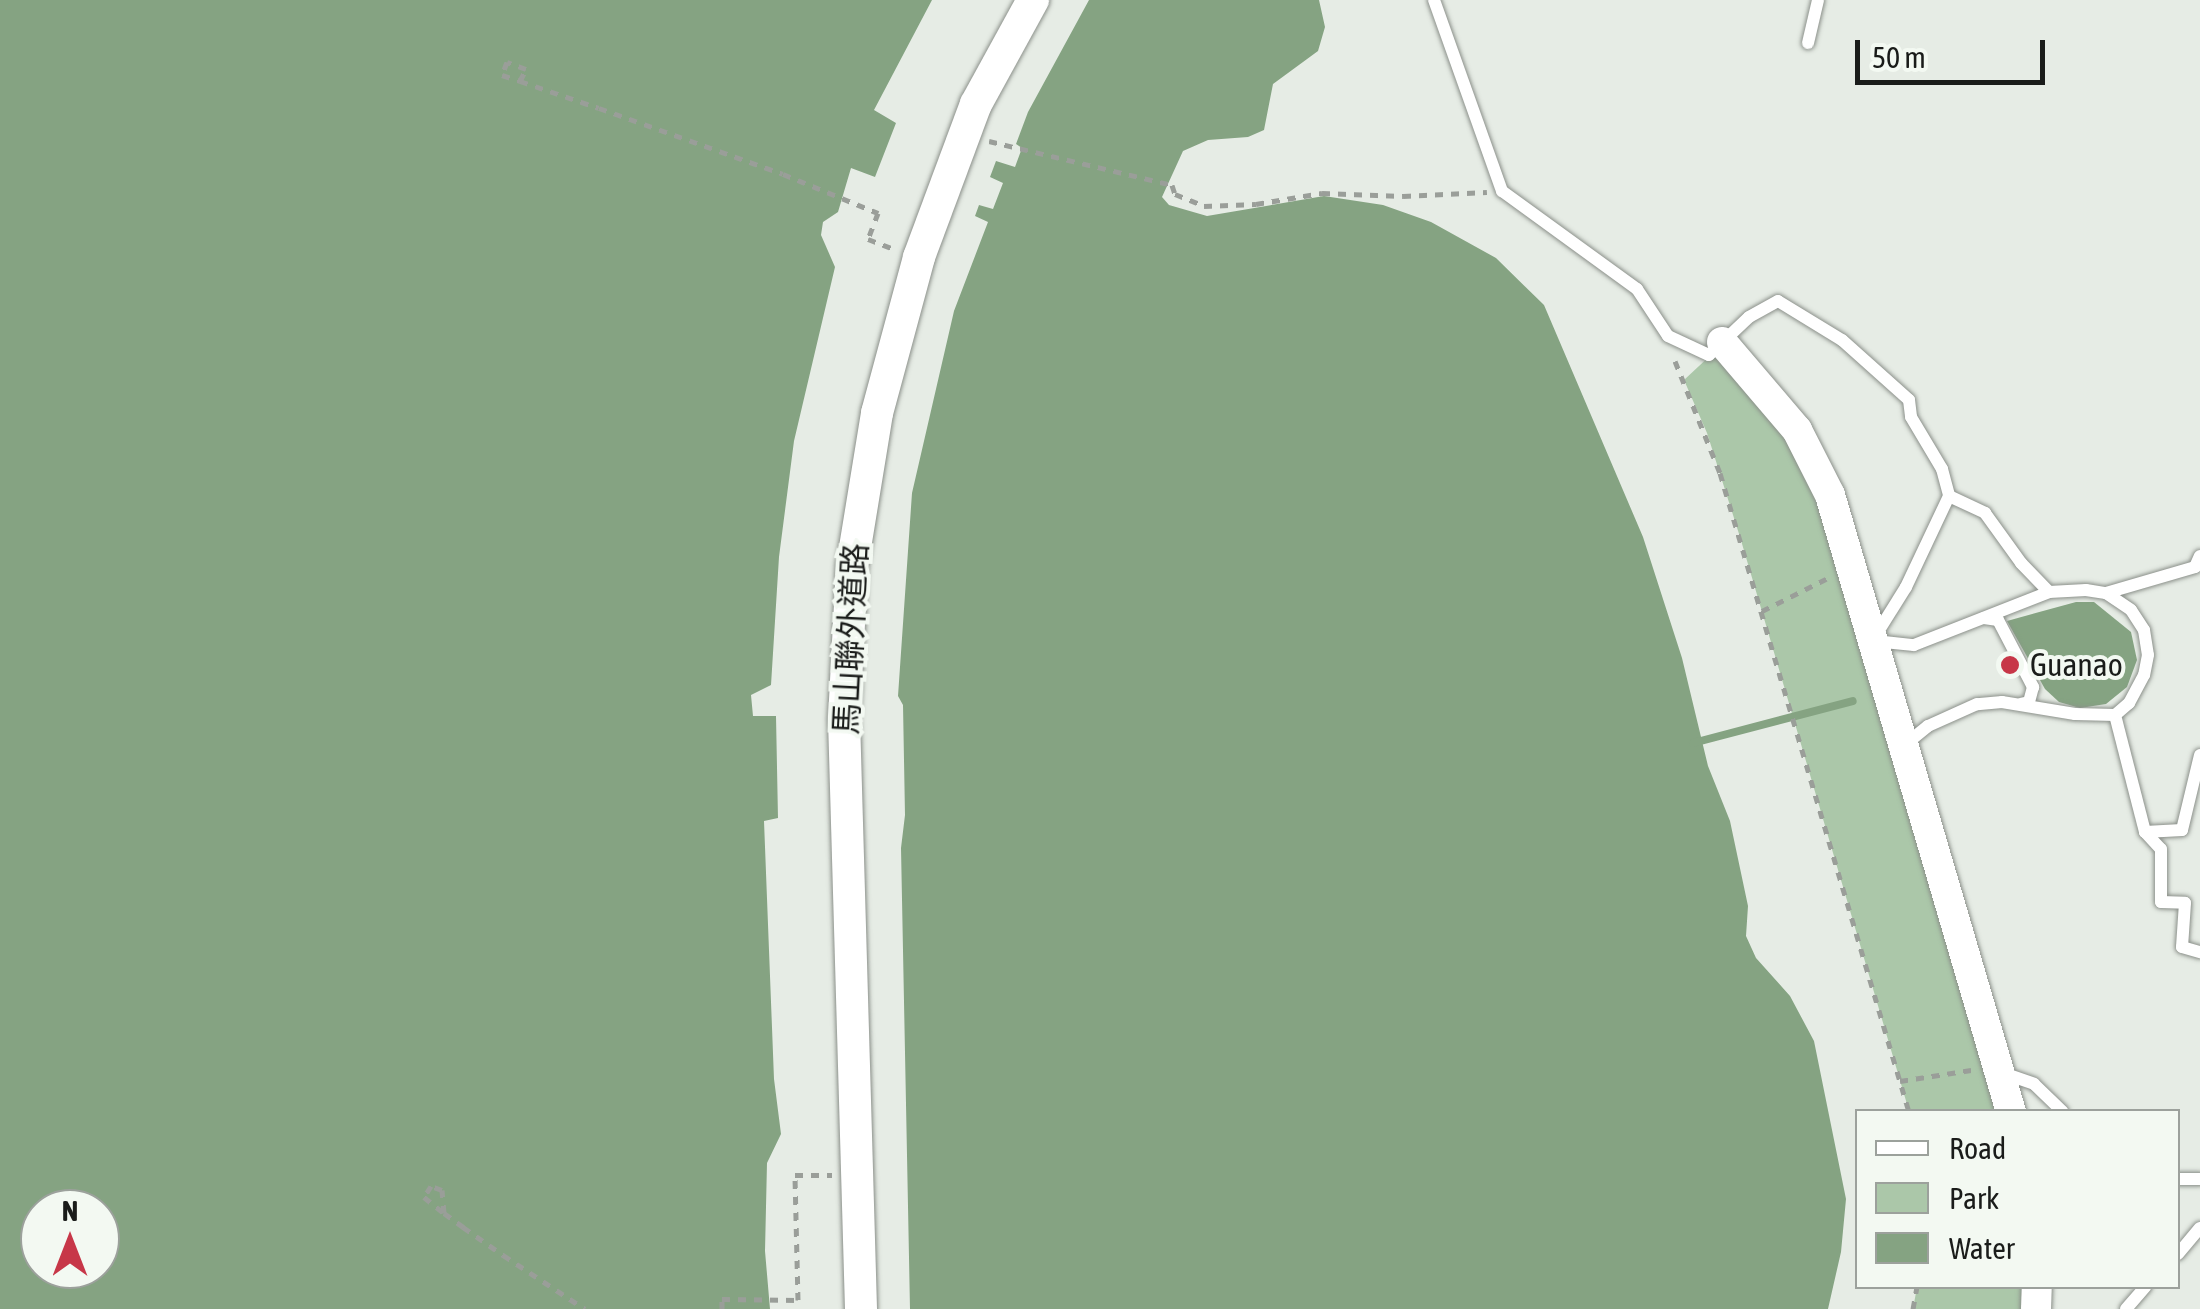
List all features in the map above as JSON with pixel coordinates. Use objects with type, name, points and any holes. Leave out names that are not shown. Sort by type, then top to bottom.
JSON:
[{"type":"main road","name":"馬山聯外道路","points":[[861,1309],[844,719],[852,566],[877,413],[919,258],[976,104],[1032,0]]},
{"type":"street","points":[[1722,342],[1771,396],[1816,460],[1871,630],[1990,1070],[2010,1109]]},
{"type":"lane","points":[[1434,0],[1502,191],[1637,289],[1668,336],[1708,355],[1758,311],[1778,302],[1842,340],[1908,400],[1911,416],[1942,469],[1949,496],[1906,587],[1871,630],[1884,642],[1914,645],[2049,592],[2106,593],[2195,566],[2200,556]]},
{"type":"lane","points":[[1808,43],[1818,0]]},
{"type":"lane","points":[[1949,496],[1985,514],[2020,563],[2049,592]]},
{"type":"lane","points":[[1904,750],[1908,740],[1928,726],[1977,704],[2115,715],[2128,703],[2144,675],[2148,656],[2144,630],[2131,610],[2106,593]]},
{"type":"lane","points":[[1984,618],[1998,620],[2033,687],[2029,702],[2018,705]]},
{"type":"lane","points":[[2115,715],[2146,832],[2161,849],[2161,902],[2184,902],[2182,948],[2200,952]]},
{"type":"lane","points":[[2146,832],[2182,830],[2200,755]]},
{"type":"lane","points":[[1990,1070],[2025,1078],[2060,1109]]},
{"type":"lane","points":[[2180,1252],[2200,1228]]},
{"type":"lane","points":[[2126,1309],[2143,1289]]},
{"type":"path","points":[[520,82],[526,69],[507,62],[502,75],[520,82],[662,131],[878,213],[868,240],[906,254]]},
{"type":"path","points":[[977,145],[983,131]]},
{"type":"path","points":[[986,140],[1172,184],[1174,194],[1204,206],[1256,204],[1322,193],[1403,196],[1502,191]]},
{"type":"path","points":[[1684,380],[1711,446],[1762,612],[1907,1109]]},
{"type":"path","points":[[1762,612],[1835,574]]},
{"type":"path","points":[[1900,1082],[1990,1070]]},
{"type":"path","points":[[723,1309],[722,1299],[798,1300],[795,1175],[841,1175]]},
{"type":"path","points":[[444,1212],[442,1190],[432,1186],[424,1197],[444,1212],[585,1309]]},
{"type":"path","points":[[723,1309],[723,1300],[790,1300]]},
{"type":"green space","points":[[1714,352],[1797,430],[2010,1109],[1908,1109],[1740,537],[1707,433],[1684,380]]},
{"type":"green space","points":[[1917,1289],[2037,1289],[2036,1309],[1913,1309]]},
{"type":"water","points":[[0,0],[932,0],[874,110],[896,123],[875,177],[851,168],[838,212],[823,222],[821,235],[835,267],[794,441],[779,557],[771,685],[751,695],[753,716],[776,716],[778,818],[764,821],[774,1079],[781,1134],[767,1163],[765,1251],[770,1309],[0,1309]]},
{"type":"water","points":[[1089,0],[1319,0],[1325,27],[1318,51],[1273,84],[1264,130],[1248,137],[1208,140],[1183,151],[1162,197],[1169,205],[1207,216],[1324,196],[1383,205],[1431,222],[1496,258],[1544,305],[1643,537],[1682,658],[1708,766],[1730,821],[1748,906],[1746,936],[1756,958],[1790,996],[1814,1041],[1846,1199],[1841,1252],[1828,1309],[910,1309],[901,848],[905,815],[903,705],[898,696],[912,493],[954,311],[988,222],[975,216],[979,205],[993,209],[1003,183],[990,177],[996,161],[1015,167],[1022,148],[1016,144],[1028,112]]},
{"type":"water","points":[[2076,602],[2094,602],[2131,632],[2137,660],[2127,687],[2106,704],[2080,708],[2059,702],[2045,689],[2007,621]]},
{"type":"waterway","points":[[1693,743],[1853,701]]},
{"type":"place","name":"Guanao","points":[[2010,665]]}]
